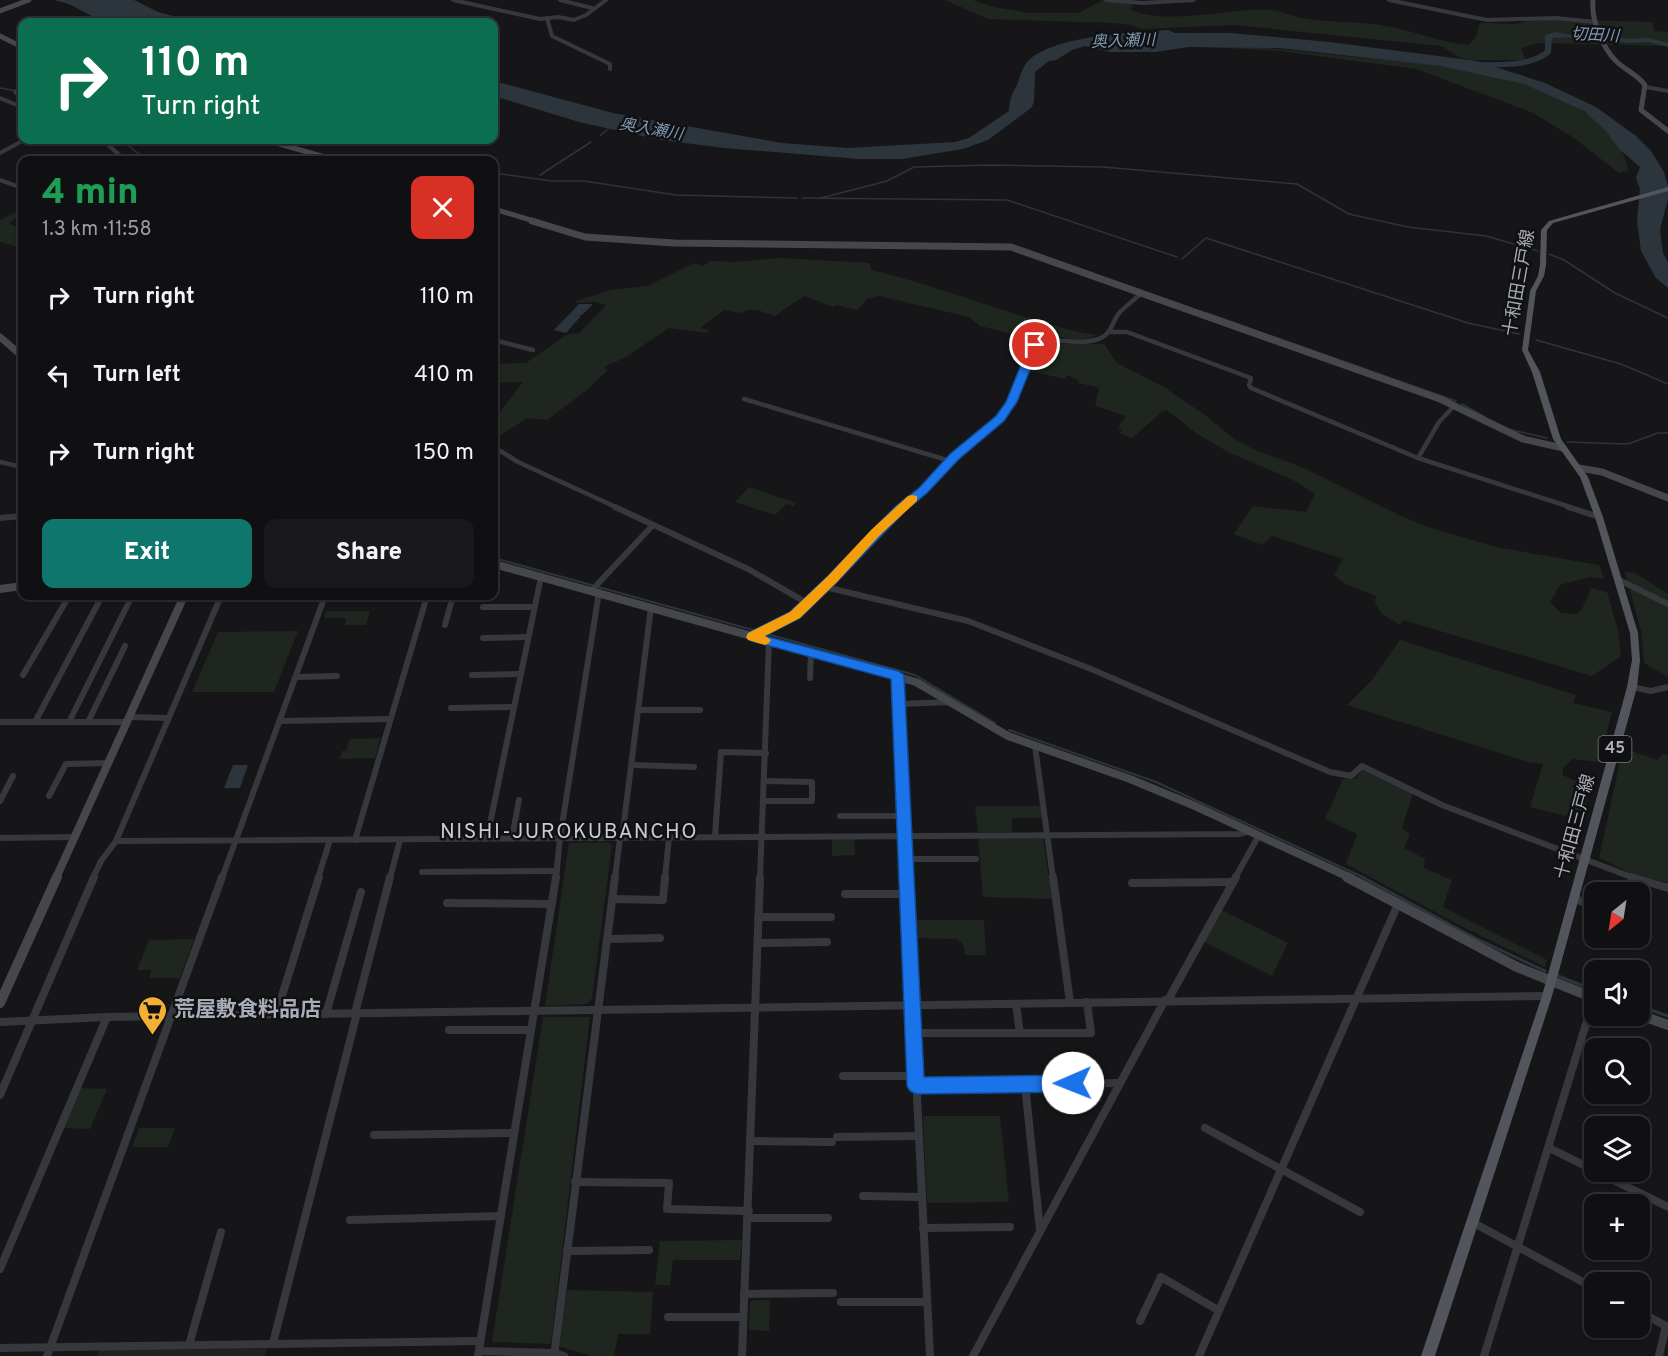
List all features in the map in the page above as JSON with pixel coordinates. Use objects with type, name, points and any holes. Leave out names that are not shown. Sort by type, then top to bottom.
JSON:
[{"type":"main road","name":"十和田三戸線","points":[[1428,1356],[1547,996],[1632,687],[1636,660],[1634,633],[1591,490],[1553,430],[1525,346],[1533,291],[1541,276],[1543,265],[1544,230],[1551,222],[1668,189]]},
{"type":"street","points":[[0,11],[29,0]]},
{"type":"street","points":[[453,0],[540,19],[581,18],[606,0]]},
{"type":"street","points":[[560,0],[592,8]]},
{"type":"street","points":[[1106,0],[1155,3],[1194,0]]},
{"type":"street","points":[[1389,0],[1478,19],[1512,21],[1556,18],[1596,22]]},
{"type":"street","points":[[1593,0],[1592,9],[1596,22],[1605,46],[1614,59],[1641,79],[1646,87],[1668,91]]},
{"type":"street","points":[[547,18],[552,36],[610,64],[610,69]]},
{"type":"street","points":[[0,36],[18,45]]},
{"type":"street","points":[[1646,87],[1640,102],[1641,110],[1668,131]]},
{"type":"street","points":[[0,98],[18,105]]},
{"type":"street","points":[[0,153],[18,143]]},
{"type":"street","points":[[107,144],[118,155]]},
{"type":"street","points":[[280,144],[321,156]]},
{"type":"street","points":[[0,180],[18,187]]},
{"type":"street","points":[[498,210],[585,237],[600,239],[674,243],[1005,246],[1455,405],[1508,434],[1535,443],[1563,448]]},
{"type":"street","points":[[1110,332],[1119,313],[1142,293]]},
{"type":"street","points":[[756,634],[784,622],[807,603],[950,461],[1005,413],[1035,345],[1039,342],[1053,340],[1091,342],[1099,340],[1110,332],[1127,332],[1251,378],[1249,385],[1251,388],[1418,458],[1599,517]]},
{"type":"street","points":[[0,336],[18,352]]},
{"type":"street","points":[[498,341],[532,350]]},
{"type":"street","points":[[744,399],[950,461]]},
{"type":"street","points":[[1418,458],[1439,422],[1455,405]]},
{"type":"street","points":[[498,450],[518,462],[748,569],[807,603]]},
{"type":"street","points":[[0,462],[18,466]]},
{"type":"street","points":[[1578,468],[1602,472],[1668,498]]},
{"type":"street","points":[[0,518],[18,516]]},
{"type":"street","points":[[479,1350],[552,904],[596,588],[653,525]]},
{"type":"street","points":[[498,565],[596,588],[651,607],[756,634],[769,641],[898,675],[922,685],[999,731],[1151,787],[1255,833],[1398,903],[1474,945],[1551,982],[1584,994]]},
{"type":"street","points":[[487,838],[541,577]]},
{"type":"street","points":[[1619,580],[1668,604]]},
{"type":"street","points":[[0,590],[18,587]]},
{"type":"street","points":[[825,587],[968,621],[1090,669],[1330,772],[1351,776],[1362,766],[1442,805],[1638,880],[1668,888]]},
{"type":"street","points":[[23,675],[67,600]]},
{"type":"street","points":[[36,722],[100,600]]},
{"type":"street","points":[[69,722],[130,600]]},
{"type":"street","points":[[0,1003],[182,600]]},
{"type":"street","points":[[0,1095],[100,861],[116,841],[219,600]]},
{"type":"street","points":[[49,1352],[324,600]]},
{"type":"street","points":[[356,840],[426,600]]},
{"type":"street","points":[[445,625],[452,600]]},
{"type":"street","points":[[483,607],[534,607]]},
{"type":"street","points":[[0,1348],[49,1352],[273,1343],[557,1355],[575,1182],[632,765],[651,607]]},
{"type":"street","points":[[483,638],[528,637]]},
{"type":"street","points":[[742,1356],[769,641]]},
{"type":"street","points":[[88,722],[125,646]]},
{"type":"street","points":[[810,678],[811,653]]},
{"type":"street","points":[[472,675],[520,674]]},
{"type":"street","points":[[898,675],[911,1005],[930,1356]]},
{"type":"street","points":[[296,677],[337,676]]},
{"type":"street","points":[[1632,687],[1651,691],[1668,687]]},
{"type":"street","points":[[899,704],[951,702]]},
{"type":"street","points":[[451,708],[513,707]]},
{"type":"street","points":[[639,710],[700,710]]},
{"type":"street","points":[[0,722],[88,722],[168,718]]},
{"type":"street","points":[[280,721],[390,719]]},
{"type":"street","points":[[1035,746],[1070,1002]]},
{"type":"street","points":[[716,836],[721,752],[766,753]]},
{"type":"street","points":[[49,796],[66,764],[109,763]]},
{"type":"street","points":[[632,765],[694,767]]},
{"type":"street","points":[[0,801],[13,776]]},
{"type":"street","points":[[764,780],[812,782],[812,801],[764,801]]},
{"type":"street","points":[[512,838],[519,800]]},
{"type":"street","points":[[840,816],[904,816]]},
{"type":"street","points":[[116,841],[1255,833]]},
{"type":"street","points":[[973,1356],[1120,1083],[1233,882],[1255,833]]},
{"type":"street","points":[[0,838],[76,837]]},
{"type":"street","points":[[613,899],[663,900],[669,837]]},
{"type":"street","points":[[276,1016],[330,840]]},
{"type":"street","points":[[273,1343],[400,840]]},
{"type":"street","points":[[907,859],[976,859]]},
{"type":"street","points":[[422,872],[557,871]]},
{"type":"street","points":[[1132,883],[1233,882]]},
{"type":"street","points":[[326,1014],[361,892]]},
{"type":"street","points":[[844,894],[908,894]]},
{"type":"street","points":[[1574,898],[1584,902]]},
{"type":"street","points":[[447,903],[552,904]]},
{"type":"street","points":[[1199,1356],[1398,903]]},
{"type":"street","points":[[758,917],[831,918]]},
{"type":"street","points":[[607,939],[660,938]]},
{"type":"street","points":[[758,943],[827,942]]},
{"type":"street","points":[[0,1022],[107,1017],[1547,996]]},
{"type":"street","points":[[913,1033],[1090,1033],[1087,1002]]},
{"type":"street","points":[[1016,1004],[1020,1033]]},
{"type":"street","points":[[0,1269],[107,1017]]},
{"type":"street","points":[[1650,1019],[1668,1025]]},
{"type":"street","points":[[1484,1356],[1586,1026]]},
{"type":"street","points":[[449,1030],[531,1030]]},
{"type":"street","points":[[843,1076],[915,1076]]},
{"type":"street","points":[[916,1086],[1120,1083]]},
{"type":"street","points":[[1025,1084],[1040,1231]]},
{"type":"street","points":[[1205,1128],[1360,1212]]},
{"type":"street","points":[[374,1135],[514,1134]]},
{"type":"street","points":[[751,1142],[918,1136]]},
{"type":"street","points":[[1549,1148],[1584,1165]]},
{"type":"street","points":[[575,1182],[669,1183],[667,1209],[828,1218]]},
{"type":"street","points":[[1619,1182],[1668,1206]]},
{"type":"street","points":[[863,1196],[922,1197]]},
{"type":"street","points":[[350,1220],[501,1216]]},
{"type":"street","points":[[1472,1222],[1584,1283]]},
{"type":"street","points":[[923,1228],[1010,1227]]},
{"type":"street","points":[[189,1345],[222,1232]]},
{"type":"street","points":[[567,1251],[649,1250]]},
{"type":"street","points":[[1140,1321],[1161,1277],[1218,1310]]},
{"type":"street","points":[[744,1294],[833,1293]]},
{"type":"street","points":[[841,1302],[927,1302]]},
{"type":"street","points":[[668,1317],[743,1317]]},
{"type":"street","points":[[1650,1317],[1667,1326],[1659,1356]]},
{"type":"shaded area","points":[[945,0],[973,0],[993,7],[1030,13],[1078,13],[1103,0],[1134,0],[1131,10],[1164,16],[1271,10],[1312,20],[1391,27],[1469,45],[1476,36],[1480,23],[1516,24],[1535,19],[1653,22],[1654,31],[1668,32],[1668,46],[1536,43],[1521,49],[1526,60],[1471,60],[1459,57],[1441,46],[1234,25],[1141,29],[1132,25],[1113,23],[988,19]]},
{"type":"shaded area","points":[[1206,47],[1266,48],[1428,64],[1463,69],[1534,87],[1565,101],[1592,118],[1621,151],[1628,171],[1619,173],[1574,138],[1533,113],[1416,69],[1280,51]]},
{"type":"shaded area","points":[[18,211],[18,217],[9,223],[18,228],[18,247],[0,242],[0,220]]},
{"type":"shaded area","points":[[779,258],[870,263],[871,270],[1018,315],[1097,335],[1085,340],[1051,337],[1034,339],[980,326],[969,317],[879,296],[867,299],[857,310],[836,305],[833,307],[804,296],[775,316],[757,310],[739,313],[724,310],[700,328],[709,331],[707,333],[669,328],[626,357],[604,367],[608,370],[587,390],[547,420],[528,418],[498,437],[498,415],[523,382],[498,383],[498,364],[526,363],[566,335],[579,333],[606,305],[594,302],[576,303],[576,301],[611,290],[647,286],[694,263],[702,266],[711,261],[736,262]]},
{"type":"shaded area","points":[[1049,344],[1104,344],[1117,363],[1164,387],[1205,415],[1234,439],[1253,449],[1304,468],[1428,527],[1496,547],[1599,565],[1604,579],[1589,577],[1560,585],[1550,602],[1561,613],[1577,614],[1583,607],[1591,588],[1607,592],[1618,630],[1621,656],[1592,676],[1403,620],[1400,625],[1382,614],[1375,603],[1376,596],[1347,585],[1334,575],[1343,559],[1272,536],[1262,545],[1234,534],[1253,506],[1306,512],[1315,494],[1293,480],[1228,452],[1196,433],[1167,410],[1132,438],[1120,433],[1122,429],[1118,428],[1126,416],[1095,406],[1099,388],[1079,383],[1078,380],[1067,375],[1065,379],[1029,371],[1041,348]]},
{"type":"shaded area","points":[[749,487],[796,503],[793,506],[786,504],[775,515],[735,502]]},
{"type":"shaded area","points":[[1625,572],[1635,573],[1668,594],[1668,677],[1644,663],[1641,631]]},
{"type":"shaded area","points":[[326,611],[370,611],[366,625],[345,625],[346,618],[324,618]]},
{"type":"shaded area","points":[[298,631],[274,692],[192,692],[218,632]]},
{"type":"shaded area","points":[[1400,640],[1576,695],[1573,703],[1612,712],[1599,762],[1573,759],[1563,768],[1563,775],[1590,788],[1582,820],[1530,807],[1543,764],[1528,762],[1347,705],[1372,680]]},
{"type":"shaded area","points":[[380,738],[375,758],[340,759],[350,739]]},
{"type":"shaded area","points":[[1623,748],[1657,760],[1663,754],[1668,755],[1668,883],[1630,873],[1599,858]]},
{"type":"shaded area","points":[[1362,769],[1413,793],[1402,828],[1410,834],[1404,848],[1425,859],[1424,868],[1452,880],[1443,907],[1547,960],[1545,967],[1459,925],[1346,864],[1357,834],[1325,819],[1343,779],[1356,779]]},
{"type":"shaded area","points":[[975,806],[1040,806],[1042,818],[1012,818],[1012,832],[978,832]]},
{"type":"shaded area","points":[[1043,837],[1052,899],[983,897],[978,838]]},
{"type":"shaded area","points":[[832,839],[854,839],[855,855],[832,856]]},
{"type":"shaded area","points":[[608,842],[612,845],[592,998],[587,1004],[545,1006],[569,843]]},
{"type":"shaded area","points":[[1221,910],[1288,943],[1272,976],[1204,942]]},
{"type":"shaded area","points":[[913,920],[984,920],[986,955],[965,955],[963,944],[956,939],[916,938]]},
{"type":"shaded area","points":[[194,939],[180,978],[149,978],[151,970],[137,970],[149,940]]},
{"type":"shaded area","points":[[543,1017],[590,1017],[551,1344],[492,1342]]},
{"type":"shaded area","points":[[80,1088],[107,1089],[90,1129],[64,1128]]},
{"type":"shaded area","points":[[923,1116],[1000,1116],[1009,1202],[927,1203]]},
{"type":"shaded area","points":[[139,1128],[175,1128],[168,1147],[132,1147]]},
{"type":"shaded area","points":[[742,1240],[740,1260],[673,1260],[670,1285],[655,1285],[660,1241]]},
{"type":"shaded area","points":[[567,1290],[653,1292],[650,1334],[618,1334],[614,1356],[592,1356],[558,1346]]},
{"type":"shaded area","points":[[753,1300],[770,1300],[769,1331],[749,1330],[750,1303]]},
{"type":"shaded area","points":[[267,1349],[265,1356],[97,1356],[99,1350]]},
{"type":"water","points":[[54,0],[134,0],[158,12],[180,18],[95,18],[69,4]]},
{"type":"water","name":"奥入瀬川","points":[[1168,30],[1175,33],[1231,33],[1329,42],[1477,61],[1545,83],[1596,107],[1636,136],[1651,151],[1664,172],[1668,186],[1668,199],[1660,229],[1663,253],[1668,262],[1668,288],[1656,278],[1641,251],[1637,221],[1640,189],[1636,178],[1640,167],[1619,149],[1606,131],[1584,111],[1524,84],[1441,66],[1279,48],[1188,47],[1156,52],[1110,52],[1085,46],[1049,61],[1035,72],[1034,102],[1031,108],[988,140],[963,149],[902,159],[859,159],[724,148],[661,140],[579,122],[498,97],[498,82],[613,113],[782,143],[848,148],[955,142],[969,138],[1009,111],[1011,98],[1025,66],[1029,60],[1041,52],[1075,40]]},
{"type":"water","points":[[579,304],[593,304],[582,315],[579,315],[581,316],[566,333],[554,330]]},
{"type":"water","points":[[233,765],[248,765],[240,788],[224,788]]},
{"type":"waterway","name":"切田川","points":[[1468,64],[1498,64],[1535,59],[1548,51],[1548,37],[1556,34],[1571,37],[1591,35],[1629,41],[1649,40],[1668,45]]},
{"type":"waterway","points":[[0,88],[18,91]]},
{"type":"waterway","points":[[600,136],[609,128]]},
{"type":"waterway","points":[[540,175],[591,142]]},
{"type":"waterway","points":[[126,144],[144,156]]},
{"type":"waterway","points":[[821,198],[887,181],[914,167],[992,165],[1103,167],[1297,184],[1349,214],[1408,227],[1486,236],[1538,251]]},
{"type":"waterway","points":[[498,174],[552,181],[584,181],[676,195],[797,198]]},
{"type":"waterway","points":[[802,198],[1007,200],[1177,257]]},
{"type":"waterway","points":[[1182,259],[1206,238],[1468,323],[1519,334]]},
{"type":"waterway","points":[[1549,254],[1564,260],[1615,293],[1668,318]]},
{"type":"waterway","points":[[1207,313],[1456,401]]},
{"type":"waterway","points":[[1536,340],[1621,364],[1668,384]]},
{"type":"waterway","points":[[1462,404],[1485,417]]},
{"type":"waterway","points":[[1512,430],[1547,438]]},
{"type":"waterway","points":[[1567,442],[1628,444],[1658,433],[1668,433]]},
{"type":"waterway","points":[[498,559],[915,675],[995,723]]},
{"type":"waterway","points":[[1009,730],[1156,782],[1365,878]]},
{"type":"waterway","points":[[1362,877],[1475,938],[1545,971]]},
{"type":"waterway","points":[[1558,976],[1584,986]]},
{"type":"waterway","points":[[1650,1010],[1668,1016]]},
{"type":"slow traffic","points":[[765,640],[752,637],[795,615],[900,508],[912,499]]},
{"type":"place","name":"荒屋敷食料品店","points":[[153,1036]]},
{"type":"district","name":"NISHI-JUROKUBANCHO","points":[[569,832]]},
{"type":"route","points":[[1035,345],[1027,360],[1012,402],[1000,419],[954,457],[923,490],[900,508],[795,615],[752,637],[898,675],[916,1086],[1073,1083]]}]
